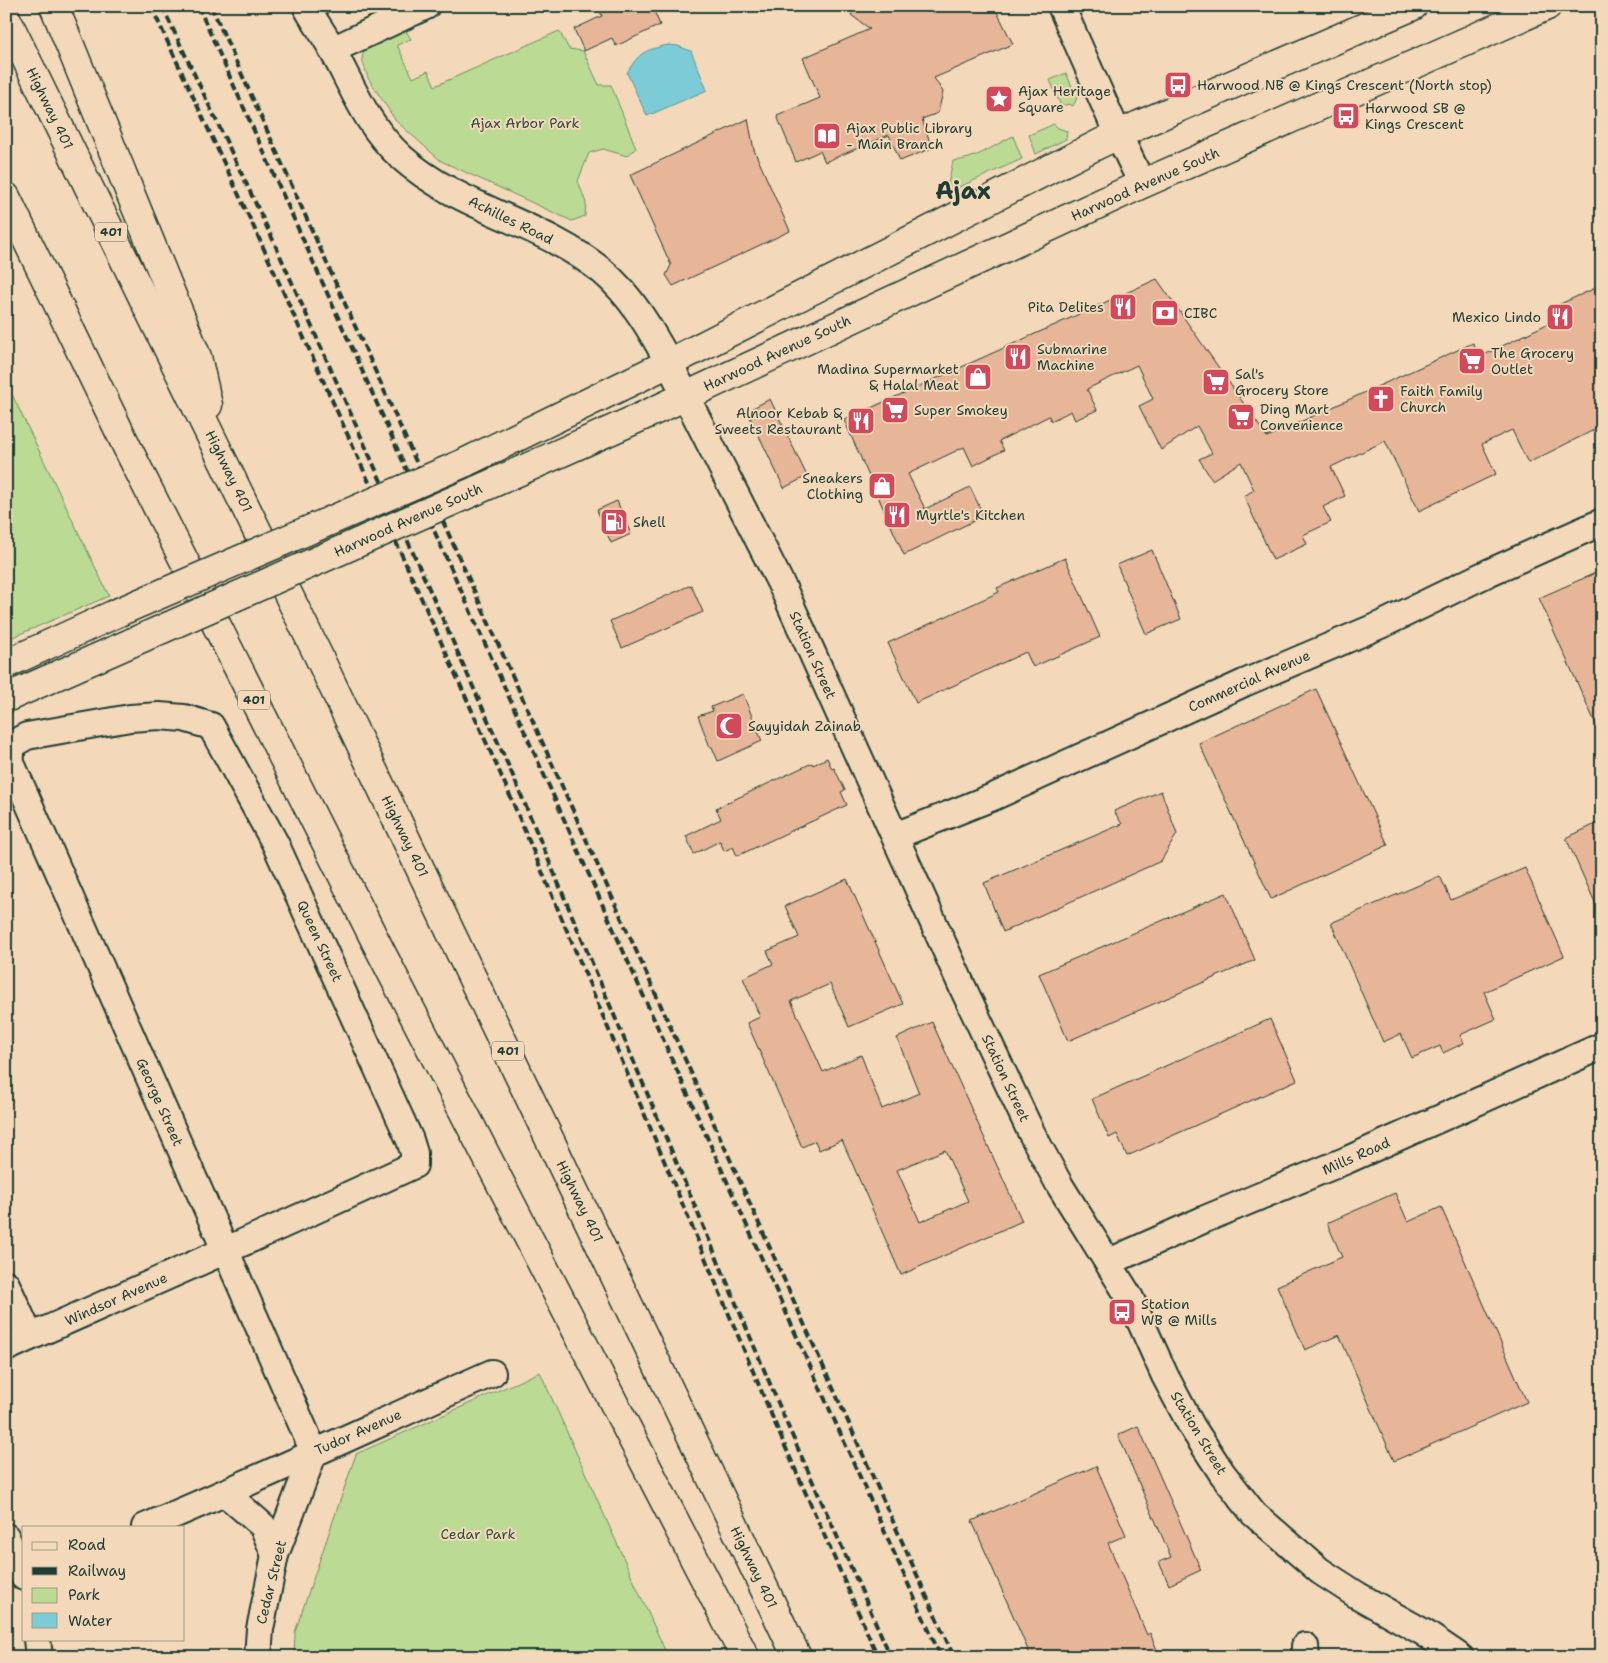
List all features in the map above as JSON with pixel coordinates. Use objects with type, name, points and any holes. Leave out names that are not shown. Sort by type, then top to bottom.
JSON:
[{"type":"main road","points":[[54,6],[198,357],[216,446]]},
{"type":"main road","points":[[6,664],[119,612],[464,463],[669,362],[1120,134],[1413,6]]},
{"type":"main road","name":"Harwood Avenue South","points":[[6,698],[475,491],[1142,184],[1530,10]]},
{"type":"main road","name":"Highway 401","points":[[6,18],[318,655],[797,1657]]},
{"type":"main road","name":"401","points":[[6,197],[128,449],[375,942],[745,1657]]},
{"type":"street","name":"Achilles Road","points":[[306,6],[332,50],[353,93],[371,122],[386,141],[402,157],[445,187],[545,235],[576,252],[603,272],[625,294],[657,340],[686,395]]},
{"type":"street","name":"Achilles Road","points":[[319,6],[332,50]]},
{"type":"street","points":[[332,50],[426,6]]},
{"type":"street","points":[[1061,6],[1142,184]]},
{"type":"street","name":"Station Street","points":[[686,395],[725,476],[783,588],[969,1001],[1031,1132],[1059,1184],[1130,1298],[1165,1376],[1192,1427],[1222,1473],[1254,1514],[1320,1571],[1357,1595],[1423,1632],[1460,1657]]},
{"type":"street","name":"Commercial Avenue","points":[[895,836],[993,796],[1244,682],[1385,623],[1490,572],[1602,522]]},
{"type":"street","name":"Queen Street","points":[[10,752],[16,742],[27,736],[130,718],[159,716],[184,718],[210,726],[275,844],[410,1140],[414,1153],[414,1165],[226,1251]]},
{"type":"street","name":"George Street","points":[[10,752],[11,763],[314,1452]]},
{"type":"street","name":"Mills Road","points":[[1109,1262],[1205,1219],[1355,1156],[1602,1046]]},
{"type":"street","name":"Windsor Avenue","points":[[6,1348],[226,1251]]},
{"type":"street","points":[[6,1284],[30,1337]]},
{"type":"street","name":"Tudor Avenue","points":[[147,1526],[225,1494],[314,1452],[492,1373]]},
{"type":"street","name":"Cedar Street","points":[[258,1657],[260,1630],[275,1555],[314,1452]]},
{"type":"street","points":[[225,1494],[263,1526],[275,1555]]},
{"type":"street","points":[[6,1536],[22,1572]]},
{"type":"street","points":[[6,1586],[22,1578]]},
{"type":"street","points":[[37,1640],[39,1657]]},
{"type":"green space","name":"Ajax Arbor Park","points":[[404,28],[411,39],[397,45],[413,78],[428,71],[435,86],[559,31],[569,49],[583,51],[599,85],[611,85],[636,148],[627,156],[603,149],[589,153],[578,181],[586,203],[585,216],[572,221],[441,161],[396,121],[368,78],[362,59],[365,44]]},
{"type":"green space","points":[[1066,73],[1077,98],[1073,106],[1069,104],[1061,106],[1050,80]]},
{"type":"green space","points":[[1054,124],[1058,128],[1067,131],[1066,139],[1036,154],[1029,135]]},
{"type":"green space","points":[[1013,136],[1022,159],[946,193],[953,161],[977,155]]},
{"type":"green space","points":[[6,382],[109,596],[6,640]]},
{"type":"green space","name":"Cedar Park","points":[[540,1372],[668,1657],[294,1657],[295,1632],[356,1454]]},
{"type":"water","points":[[668,45],[678,46],[691,51],[707,90],[647,116],[627,73],[635,60],[643,53]]},
{"type":"building","points":[[609,6],[652,6],[660,25],[616,46],[612,38],[584,51],[574,29],[602,16],[600,11]]},
{"type":"building","points":[[857,6],[994,6],[1013,44],[934,78],[943,92],[938,113],[922,119],[932,148],[900,161],[889,135],[825,162],[820,151],[796,162],[777,116],[820,98],[803,58],[870,29],[851,15]]},
{"type":"building","points":[[748,119],[754,150],[790,231],[673,286],[666,275],[671,265],[630,175]]},
{"type":"building","points":[[1157,279],[1267,437],[1473,343],[1480,357],[1551,322],[1547,310],[1602,285],[1602,426],[1528,463],[1512,430],[1482,444],[1496,474],[1419,511],[1385,441],[1331,467],[1345,496],[1323,507],[1331,522],[1303,535],[1307,544],[1273,560],[1244,496],[1254,490],[1241,462],[1212,480],[1199,459],[1212,453],[1197,426],[1161,450],[1139,406],[1153,399],[1137,365],[1087,389],[1097,410],[1075,420],[1071,411],[1051,421],[1049,416],[999,441],[1004,450],[973,466],[964,447],[908,474],[925,509],[970,487],[984,516],[904,555],[844,420]]},
{"type":"building","points":[[770,399],[807,476],[784,488],[747,411]]},
{"type":"building","points":[[617,501],[631,534],[611,543],[597,510]]},
{"type":"building","points":[[1152,550],[1181,619],[1146,634],[1117,565]]},
{"type":"building","points":[[1065,558],[1100,637],[1033,667],[1026,652],[916,703],[888,643],[999,592],[997,588]]},
{"type":"building","points":[[1602,570],[1602,738],[1539,598]]},
{"type":"building","points":[[691,585],[703,612],[622,648],[610,621]]},
{"type":"building","points":[[1316,689],[1388,845],[1271,899],[1199,743]]},
{"type":"building","name":"Sayyidah Zainab","points":[[743,694],[762,741],[718,761],[712,747],[710,747],[698,716],[713,711],[711,707]]},
{"type":"building","points":[[827,758],[845,790],[841,792],[847,805],[737,856],[733,847],[724,851],[720,841],[694,854],[686,836],[721,819],[716,808],[812,763],[813,765]]},
{"type":"building","points":[[1161,791],[1177,834],[1161,861],[1003,932],[984,883],[1122,824],[1114,811]]},
{"type":"building","points":[[1602,821],[1602,918],[1566,838]]},
{"type":"building","points":[[1525,868],[1564,956],[1484,992],[1496,1019],[1460,1035],[1464,1043],[1443,1053],[1440,1046],[1412,1058],[1401,1034],[1383,1042],[1331,923],[1440,876],[1451,900]]},
{"type":"building","points":[[847,879],[903,1004],[849,1027],[830,984],[791,1001],[823,1072],[861,1055],[882,1109],[919,1093],[897,1038],[932,1022],[1022,1221],[901,1275],[842,1140],[819,1150],[815,1141],[802,1147],[747,1023],[760,1017],[743,978],[773,964],[767,951],[799,937],[785,906]],"holes":[[[945,1150],[968,1201],[920,1222],[897,1170]]]},
{"type":"building","points":[[1226,893],[1255,960],[1068,1041],[1039,974]]},
{"type":"building","points":[[1270,1019],[1297,1080],[1127,1156],[1117,1134],[1109,1138],[1092,1099]]},
{"type":"building","points":[[1395,1193],[1408,1222],[1441,1207],[1527,1402],[1394,1461],[1339,1335],[1305,1350],[1277,1286],[1342,1257],[1327,1223]]},
{"type":"building","points":[[1138,1426],[1201,1570],[1169,1585],[1159,1562],[1171,1557],[1118,1435]]},
{"type":"building","points":[[1096,1466],[1126,1535],[1108,1543],[1147,1635],[1150,1633],[1160,1657],[1031,1657],[972,1521]]},
{"type":"railway","points":[[151,6],[263,247],[505,784],[777,1428],[878,1657]]},
{"type":"railway","points":[[162,6],[273,240],[513,776],[787,1424],[891,1657]]},
{"type":"railway","points":[[198,6],[941,1657]]},
{"type":"railway","points":[[211,6],[954,1657]]},
{"type":"place","name":"Harwood NB @ Kings Crescent (North stop)","points":[[1178,85]]},
{"type":"place","name":"Ajax Heritage Square","points":[[999,99]]},
{"type":"place","name":"Harwood SB @ Kings Crescent","points":[[1346,116]]},
{"type":"place","name":"Ajax Public Library - Main Branch","points":[[827,136]]},
{"type":"place","name":"Pita Delites","points":[[1123,307]]},
{"type":"place","name":"CIBC","points":[[1165,313]]},
{"type":"place","name":"Mexico Lindo","points":[[1560,317]]},
{"type":"place","name":"Submarine Machine","points":[[1018,357]]},
{"type":"place","name":"The Grocery Outlet","points":[[1472,361]]},
{"type":"place","name":"Madina Supermarket & Halal Meat","points":[[978,377]]},
{"type":"place","name":"Sal's Grocery Store","points":[[1216,382]]},
{"type":"place","name":"Faith Family Church","points":[[1381,399]]},
{"type":"place","name":"Super Smokey","points":[[895,410]]},
{"type":"place","name":"Ding Mart Convenience","points":[[1241,417]]},
{"type":"place","name":"Alnoor Kebab & Sweets Restaurant","points":[[861,421]]},
{"type":"place","name":"Sneakers Clothing","points":[[882,486]]},
{"type":"place","name":"Myrtle's Kitchen","points":[[897,515]]},
{"type":"place","name":"Shell","points":[[614,522]]},
{"type":"place","name":"Sayyidah Zainab","points":[[729,726]]},
{"type":"place","name":"Station WB @ Mills","points":[[1122,1312]]},
{"type":"district","name":"Ajax","points":[[963,191]]}]
